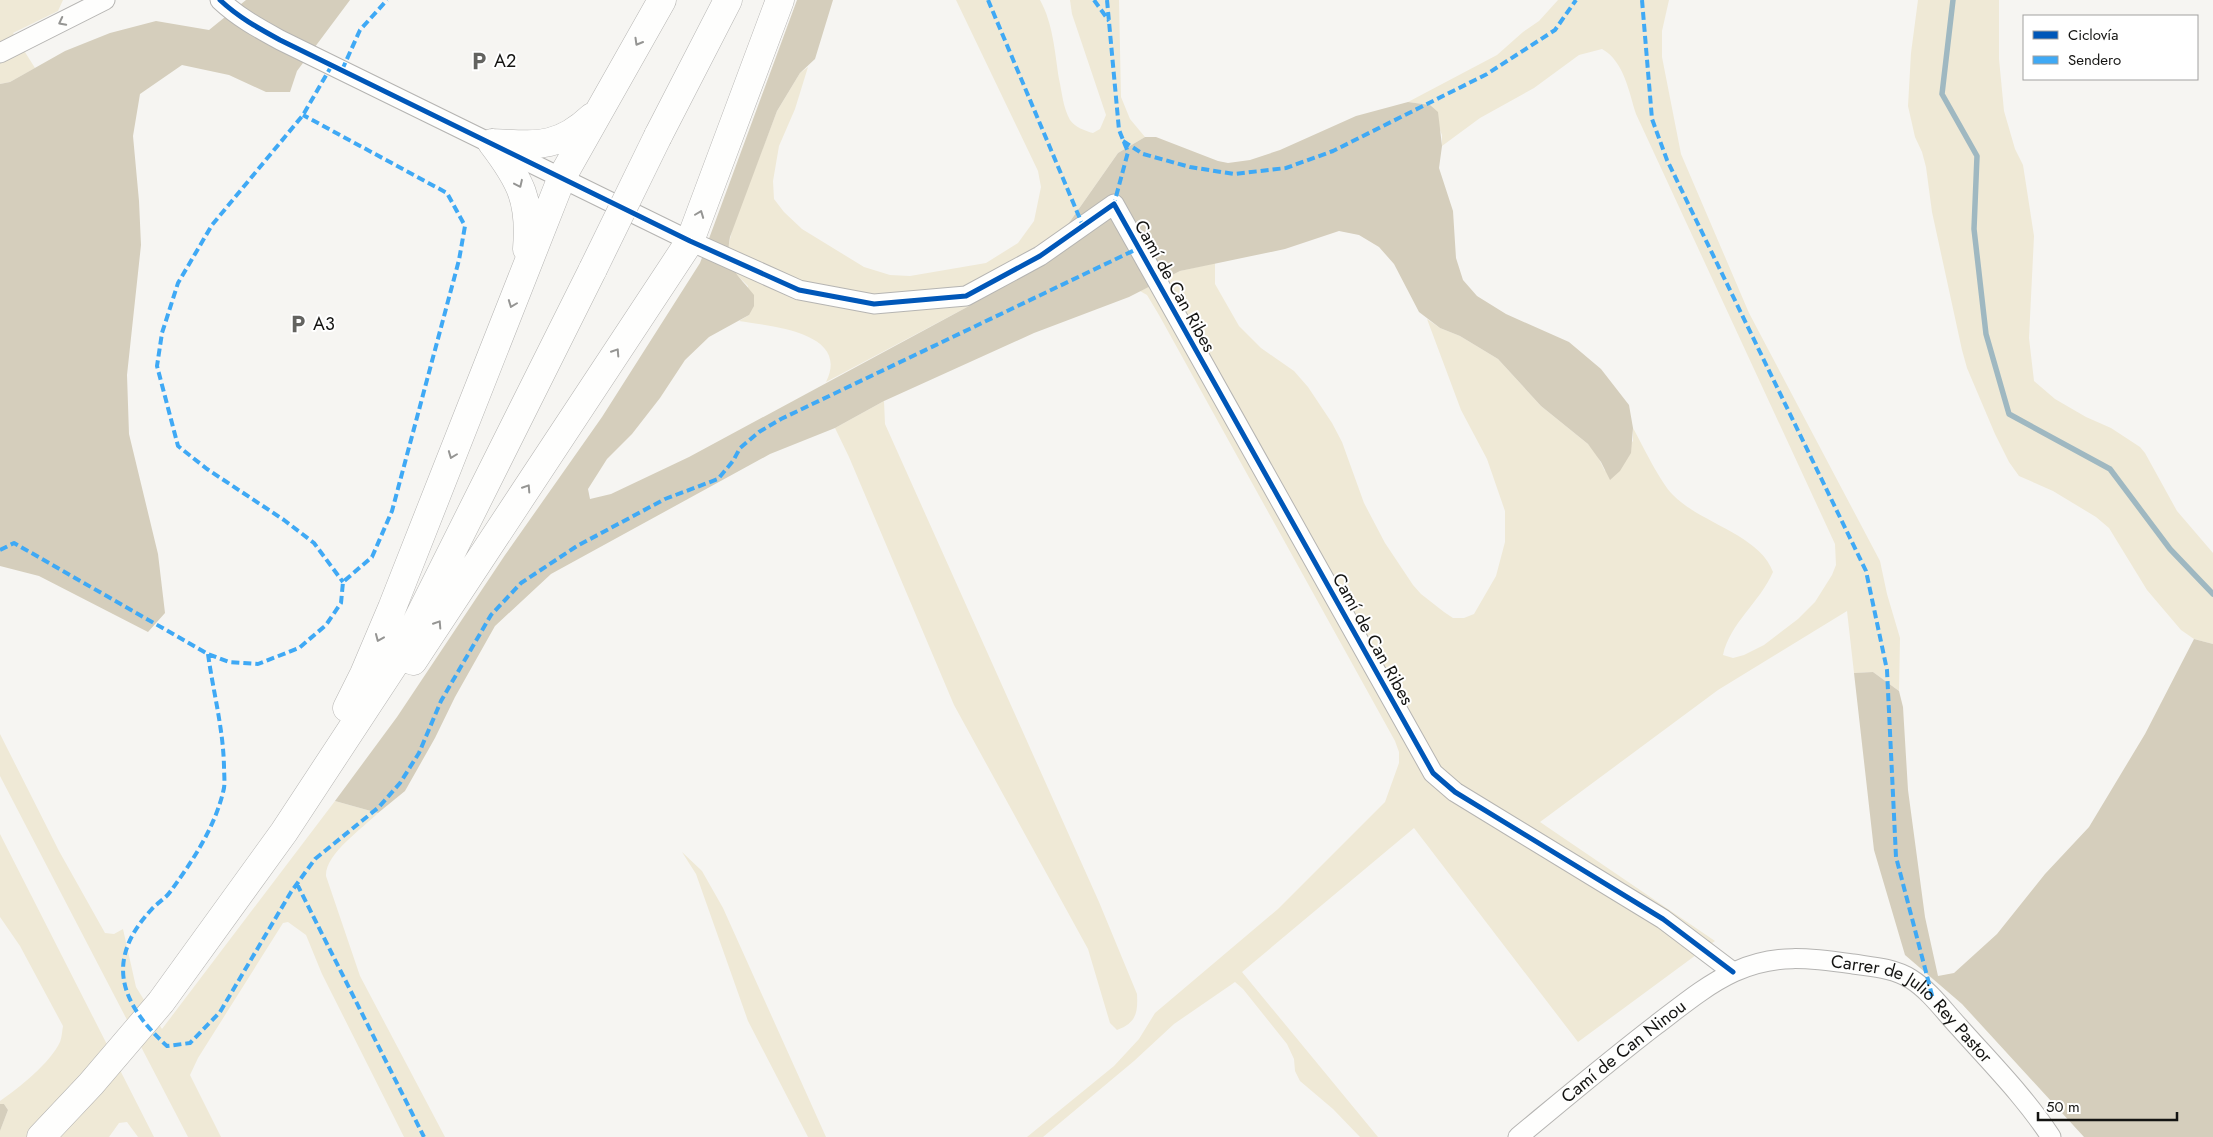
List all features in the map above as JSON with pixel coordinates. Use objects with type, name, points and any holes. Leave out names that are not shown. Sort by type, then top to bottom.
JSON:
[{"type":"highway","points":[[284,832],[368,666],[562,177],[662,0]]},
{"type":"highway","points":[[284,832],[399,657],[658,136],[728,0]]},
{"type":"highway","points":[[42,1137],[91,1084],[160,1002],[284,832],[376,718],[690,241],[780,0]]},
{"type":"highway","points":[[492,143],[542,145],[562,139],[586,123],[599,111]]},
{"type":"highway","points":[[492,143],[513,170],[525,196],[529,230],[526,268]]},
{"type":"street","points":[[0,52],[105,0]]},
{"type":"street","points":[[220,0],[239,16],[280,40],[690,241]]},
{"type":"street","name":"Camí de Can Ribes","points":[[690,241],[799,290],[874,304],[966,296],[1040,256],[1114,204],[1433,772],[1455,792],[1664,919],[1733,972]]},
{"type":"street","name":"Carrer de Julio Rey Pastor","points":[[1733,972],[1766,961],[1802,957],[1889,969],[1901,974],[1924,989],[1933,998],[2036,1115],[2051,1137]]},
{"type":"street","name":"Camí de Can Ninou","points":[[1518,1137],[1599,1069],[1689,1000],[1733,972]]},
{"type":"shaded area","points":[[0,0],[63,0],[58,11],[13,33],[35,68],[10,82],[0,84]]},
{"type":"shaded area","points":[[246,0],[350,0],[297,71],[290,92],[266,92],[229,75],[182,65],[140,94],[133,136],[141,245],[127,375],[129,434],[158,554],[165,613],[148,632],[39,576],[0,566],[0,84],[10,82],[65,51],[110,33],[156,21],[209,30]]},
{"type":"shaded area","points":[[797,0],[833,0],[815,59],[800,73],[777,111],[730,237],[729,256],[731,263],[738,276],[754,295],[754,306],[749,315],[709,337],[685,360],[660,398],[632,434],[607,459],[588,489],[590,499],[611,494],[689,457],[969,306],[1011,265],[1064,230],[1118,153],[1145,137],[1156,137],[1218,161],[1228,163],[1250,160],[1280,150],[1356,116],[1408,102],[1430,105],[1438,112],[1442,146],[1439,168],[1453,211],[1456,258],[1463,280],[1477,296],[1506,314],[1569,342],[1601,369],[1629,405],[1633,428],[1631,453],[1620,471],[1610,480],[1601,462],[1588,444],[1541,406],[1498,359],[1460,336],[1440,328],[1419,312],[1394,264],[1379,247],[1359,235],[1339,231],[1285,249],[1180,271],[1129,297],[1034,333],[884,401],[835,428],[770,454],[551,574],[495,626],[405,791],[378,813],[335,801],[397,717],[505,555],[602,417],[700,263]]},
{"type":"shaded area","points":[[956,0],[1040,0],[1051,28],[1064,105],[1070,120],[1077,127],[1093,133],[1100,129],[1106,115],[1072,14],[1070,0],[1119,0],[1121,97],[1130,119],[1145,137],[1118,153],[1064,230],[1011,265],[969,306],[826,382],[831,365],[827,352],[818,342],[787,329],[739,321],[749,315],[748,286],[733,271],[728,248],[733,226],[777,111],[800,73],[808,67],[795,109],[779,146],[773,181],[774,199],[784,212],[802,229],[864,267],[890,275],[910,276],[986,263],[1018,243],[1034,221],[1041,187],[1038,171]]},
{"type":"shaded area","points":[[1558,0],[1669,0],[1662,31],[1662,57],[1681,154],[1749,313],[1880,561],[1887,594],[1900,638],[1899,691],[1873,672],[1854,673],[1847,611],[1718,690],[1540,822],[1715,941],[1578,1042],[1414,828],[1242,972],[1378,1137],[1360,1137],[1333,1109],[1300,1081],[1295,1071],[1294,1059],[1287,1044],[1243,989],[1235,982],[1174,1024],[1134,1061],[1043,1137],[1027,1137],[1114,1066],[1139,1039],[1155,1013],[1278,909],[1385,802],[1399,763],[1399,752],[1395,741],[1159,315],[1147,295],[1140,291],[1180,271],[1215,263],[1215,284],[1239,326],[1261,348],[1294,371],[1308,387],[1342,442],[1364,503],[1385,543],[1421,594],[1453,618],[1464,618],[1474,614],[1496,576],[1505,542],[1505,511],[1487,459],[1461,410],[1427,319],[1498,359],[1541,406],[1595,451],[1605,471],[1633,441],[1633,428],[1657,473],[1673,495],[1698,514],[1743,539],[1756,548],[1766,559],[1773,572],[1761,593],[1738,623],[1723,655],[1733,658],[1764,645],[1798,619],[1815,602],[1832,575],[1836,565],[1835,544],[1636,114],[1625,78],[1616,61],[1602,49],[1579,55],[1534,88],[1480,118],[1442,146],[1442,135],[1430,105],[1408,102],[1497,55],[1523,32],[1539,21]]},
{"type":"shaded area","points":[[1918,0],[1999,0],[1999,59],[2004,111],[2015,149],[2023,165],[2034,236],[2029,338],[2034,381],[2055,399],[2086,417],[2111,428],[2140,447],[2145,453],[2177,511],[2213,553],[2213,644],[2194,639],[2181,630],[2147,590],[2109,528],[2096,517],[2053,491],[2019,476],[2009,462],[1995,434],[1967,368],[1962,350],[1932,212],[1926,167],[1915,137],[1908,106],[1911,53]]},
{"type":"shaded area","points":[[884,401],[885,424],[1099,902],[1137,994],[1137,1007],[1132,1021],[1117,1030],[1110,1023],[1088,949],[954,705],[835,428]]},
{"type":"shaded area","points":[[2194,639],[2213,644],[2213,1137],[2084,1137],[1962,1004],[1905,955],[1874,850],[1854,673],[1873,672],[1899,691],[1903,707],[1908,790],[1925,917],[1938,976],[1954,973],[1997,934],[2045,874],[2089,827],[2145,734]]},
{"type":"shaded area","points":[[0,734],[59,851],[105,933],[114,934],[123,929],[136,987],[162,1029],[335,801],[378,813],[338,850],[327,868],[326,876],[360,976],[445,1137],[404,1137],[322,974],[306,935],[288,922],[283,923],[198,1058],[190,1075],[221,1137],[188,1137],[0,776]]},
{"type":"shaded area","points":[[0,834],[154,1137],[138,1137],[127,1122],[119,1123],[109,1137],[0,1137],[0,1131],[8,1110],[4,1104],[0,1104],[0,1101],[25,1082],[56,1050],[62,1036],[63,1026],[20,946],[0,917]]},
{"type":"shaded area","points":[[682,852],[702,871],[723,908],[826,1137],[808,1137],[748,1021],[696,874]]},
{"type":"shaded area","points":[[0,1104],[4,1104],[8,1110],[0,1131]]},
{"type":"waterway","points":[[1953,0],[1942,94],[1977,156],[1974,229],[1986,334],[2009,414],[2110,469],[2170,549],[2213,594]]},
{"type":"marked path","points":[[342,70],[360,30],[387,0]]},
{"type":"marked path","points":[[988,0],[1083,226]]},
{"type":"marked path","points":[[1094,0],[1109,21]]},
{"type":"marked path","points":[[1107,0],[1119,130],[1128,152],[1114,204]]},
{"type":"marked path","points":[[1123,141],[1143,154],[1190,167],[1234,174],[1286,168],[1333,151],[1487,74],[1555,30],[1576,0]]},
{"type":"marked path","points":[[1642,0],[1652,119],[1667,160],[1866,571],[1887,670],[1896,857],[1933,999]]},
{"type":"marked path","points":[[332,65],[303,115],[212,225],[178,283],[162,333],[157,366],[178,446],[207,469],[284,520],[314,543],[343,582]]},
{"type":"marked path","points":[[0,550],[14,543],[208,654],[229,662],[258,664],[299,648],[326,625],[341,603],[343,582],[372,557],[392,511],[459,260],[465,226],[447,193],[303,115]]},
{"type":"marked path","points":[[208,654],[223,752],[224,785],[220,802],[209,830],[187,868],[168,894],[151,910],[136,929],[127,947],[123,964],[124,981],[129,998],[138,1014],[167,1046],[190,1043],[220,1012],[291,892],[315,859],[379,807],[400,783],[419,753],[441,701],[491,615],[521,583],[577,546],[665,499],[718,479],[733,461],[740,448],[759,432],[781,419],[1139,248]]},
{"type":"marked path","points":[[297,884],[424,1137]]},
{"type":"cycle path","points":[[220,0],[241,17],[280,40],[690,241],[799,290],[874,304],[966,296],[1040,256],[1114,204],[1433,773],[1455,792],[1663,919],[1733,972]]},
{"type":"place","name":"A2","points":[[479,61]]},
{"type":"place","name":"A3","points":[[298,324]]}]
